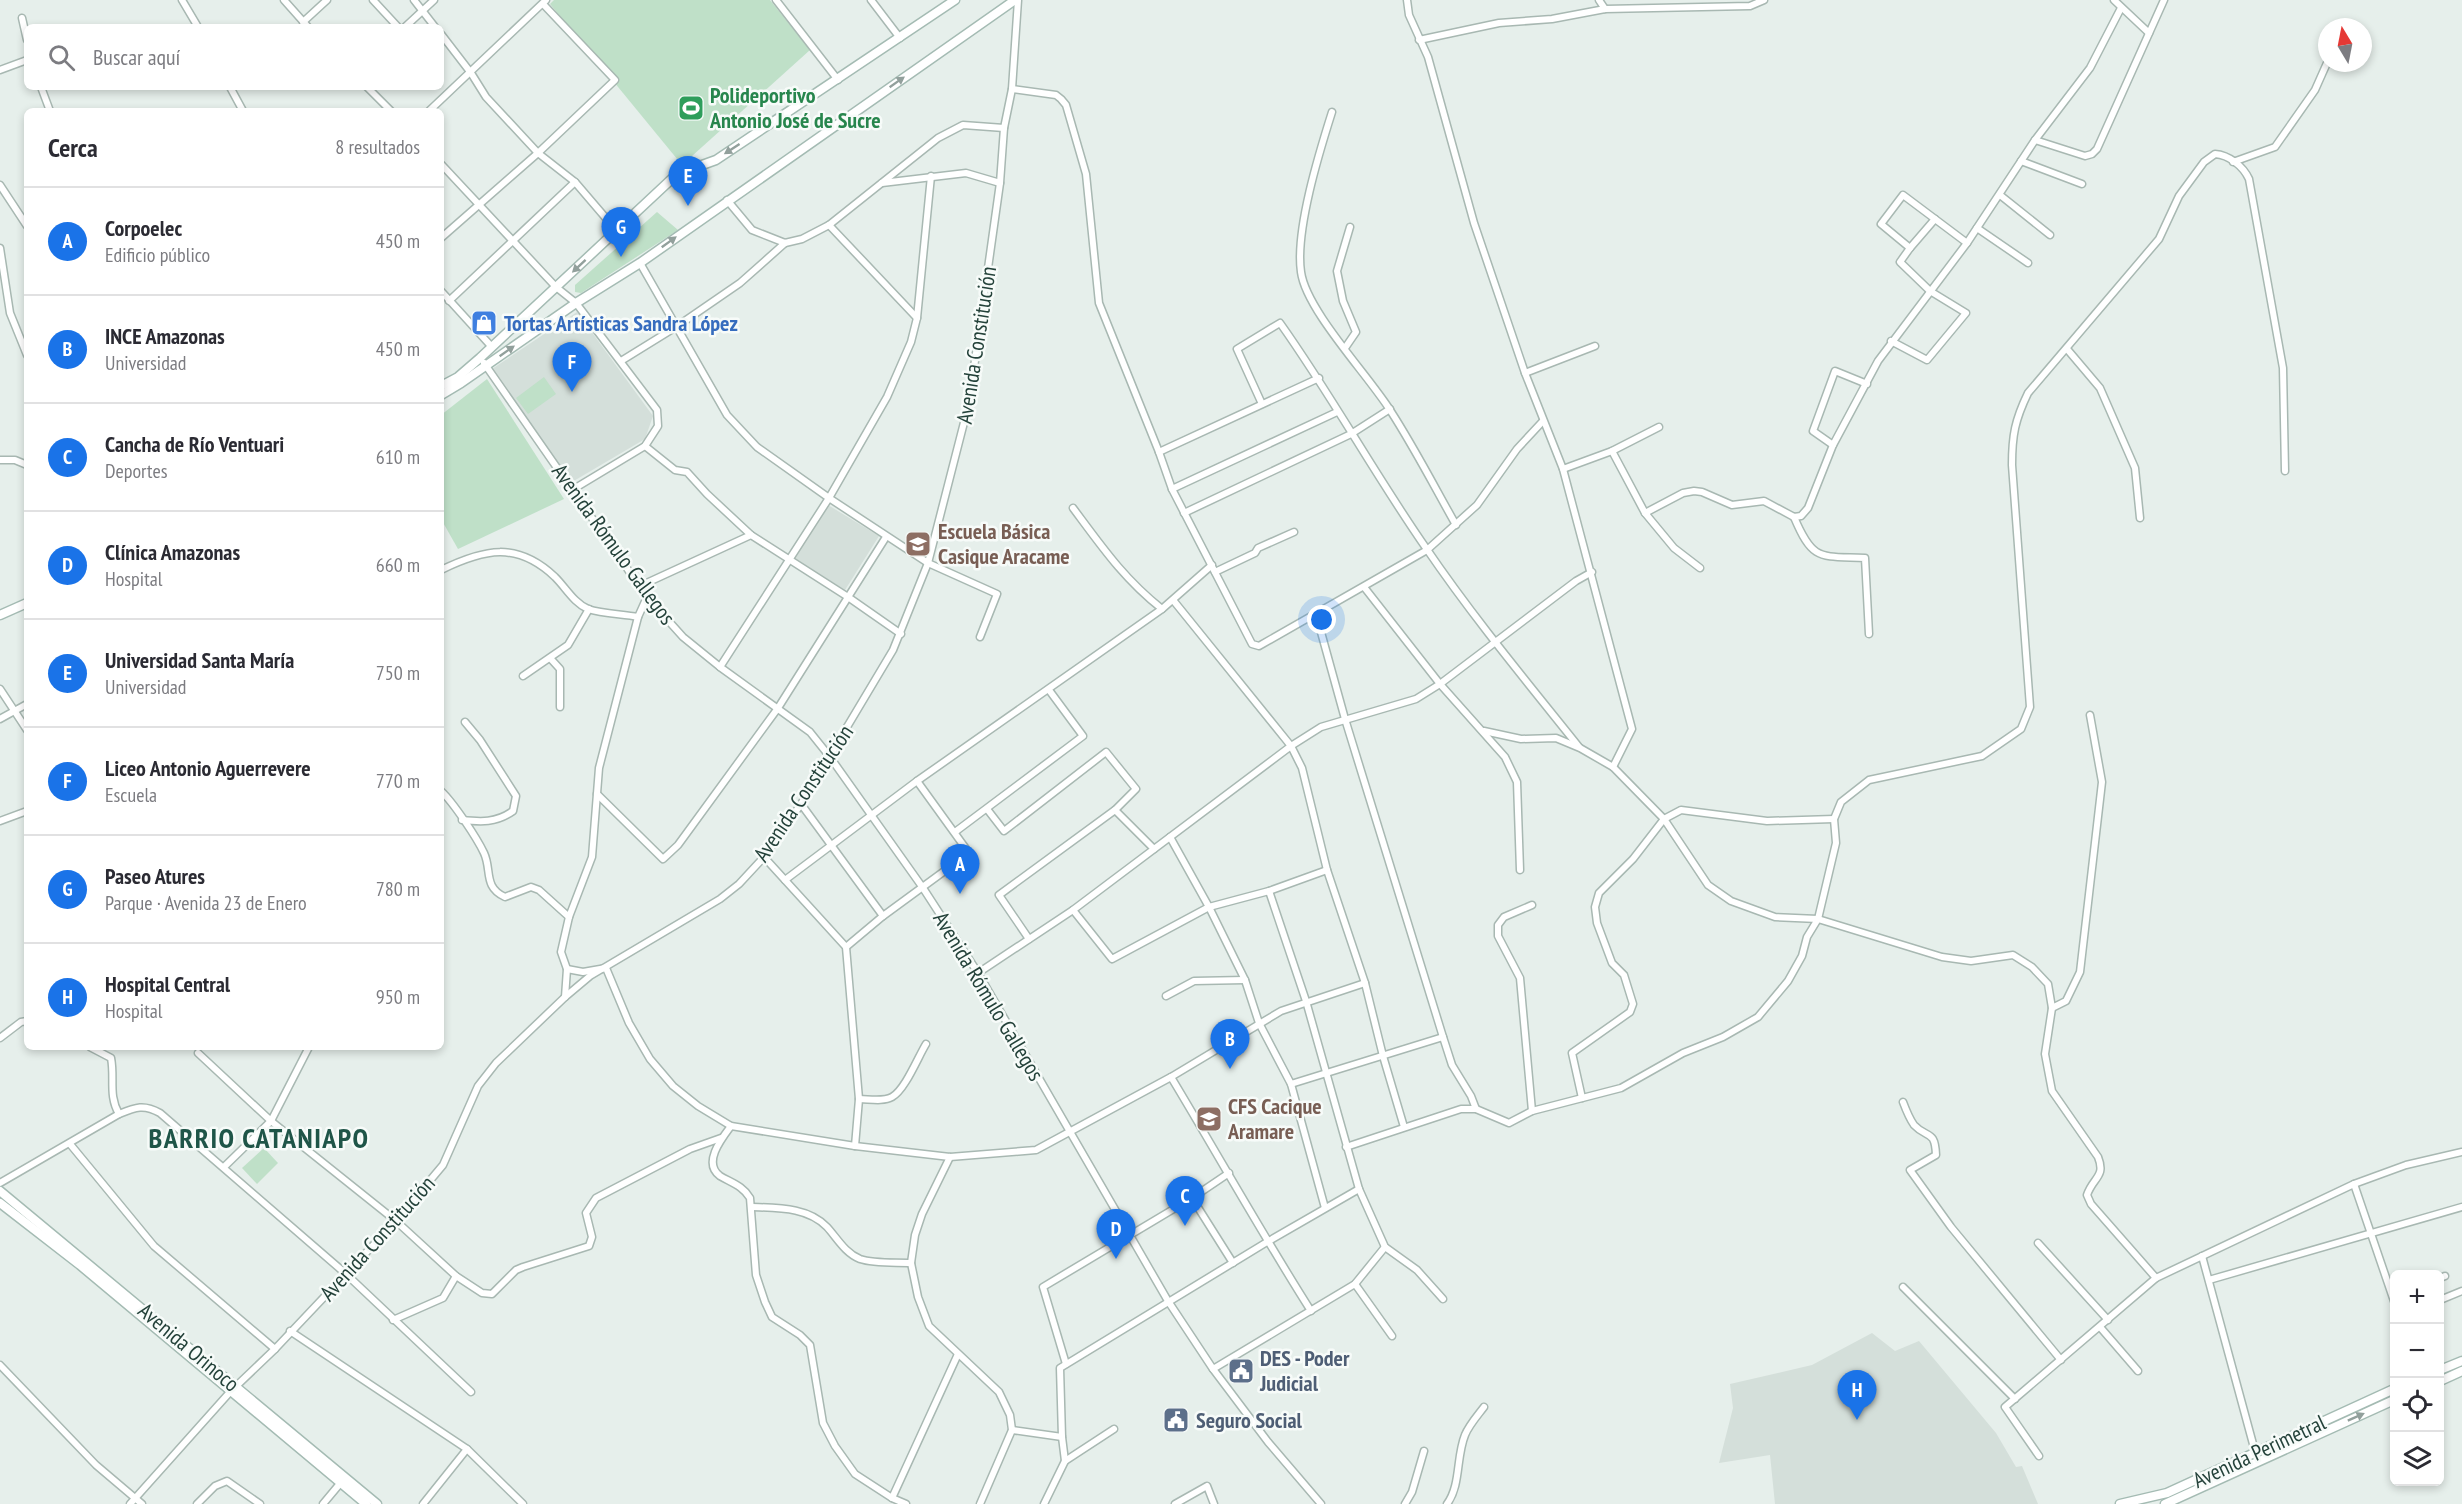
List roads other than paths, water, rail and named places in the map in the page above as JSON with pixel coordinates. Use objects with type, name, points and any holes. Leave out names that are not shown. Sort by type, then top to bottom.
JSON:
[{"type":"main road","points":[[444,384],[458,377],[677,174],[716,160],[955,0]]},
{"type":"main road","points":[[444,393],[576,303],[640,263],[727,200],[1017,0]]},
{"type":"main road","points":[[0,615],[24,604]]},
{"type":"main road","points":[[0,621],[24,609]]},
{"type":"main road","name":"Avenida Orinoco","points":[[0,1191],[233,1389]]},
{"type":"main road","name":"Avenida Orinoco","points":[[0,1203],[80,1265],[343,1480],[377,1504]]},
{"type":"main road","points":[[2444,1368],[2462,1361]]},
{"type":"main road","points":[[2444,1379],[2462,1371]]},
{"type":"main road","name":"Avenida Perimetral","points":[[2120,1504],[2167,1493],[2390,1391]]},
{"type":"main road","name":"Avenida Perimetral","points":[[2165,1504],[2390,1402]]},
{"type":"main road","name":"Avenida Orinoco","points":[[343,1480],[366,1504]]},
{"type":"street","points":[[193,0],[184,2],[196,24]]},
{"type":"street","points":[[284,0],[306,24],[327,0]]},
{"type":"street","points":[[373,0],[395,24]]},
{"type":"street","points":[[414,0],[433,24]]},
{"type":"street","points":[[409,24],[434,0]]},
{"type":"street","points":[[776,0],[838,80]]},
{"type":"street","points":[[871,0],[900,38]]},
{"type":"street","name":"Avenida Constitución","points":[[130,1504],[233,1389],[275,1349],[396,1221],[443,1165],[478,1086],[496,1063],[590,976],[720,899],[739,884],[764,857],[830,757],[901,634],[928,563],[969,403],[1000,183],[1004,128],[1012,89],[1017,0]]},
{"type":"street","points":[[1407,0],[1409,15],[1428,57],[1474,223],[1525,373],[1563,469],[1592,572],[1632,729],[1613,767]]},
{"type":"street","points":[[1599,0],[1605,9]]},
{"type":"street","points":[[1419,40],[1499,23],[1552,18],[1605,9],[1750,6],[1764,0]]},
{"type":"street","points":[[2114,0],[2149,33]]},
{"type":"street","points":[[2035,140],[2085,156],[2097,149],[2164,0]]},
{"type":"street","points":[[432,108],[544,2],[615,80],[538,153],[444,235]]},
{"type":"street","points":[[1794,517],[1801,516],[1808,508],[1833,445],[1878,361],[1967,243],[2035,140],[2090,68],[2121,8]]},
{"type":"street","points":[[22,18],[24,27]]},
{"type":"street","points":[[444,38],[486,97],[538,153],[575,182],[616,230]]},
{"type":"street","points":[[0,70],[24,61]]},
{"type":"street","points":[[2233,162],[2275,147],[2315,90],[2323,72]]},
{"type":"street","points":[[1012,89],[1056,95],[1066,105],[1086,174],[1099,303],[1172,489],[1252,644],[1259,646],[1427,550],[1477,505],[1517,449],[1543,421]]},
{"type":"street","points":[[42,90],[49,108]]},
{"type":"street","points":[[232,90],[241,108]]},
{"type":"street","points":[[370,90],[388,108]]},
{"type":"street","points":[[1332,112],[1321,148],[1300,241],[1301,274],[1312,302],[1390,409],[1456,525]]},
{"type":"street","points":[[621,361],[740,283],[785,243],[802,239],[829,225],[938,138],[963,125],[1004,128]]},
{"type":"street","points":[[1346,1147],[1461,1109],[1476,1109],[1509,1124],[1532,1111],[1622,1088],[1683,1053],[1723,1037],[1758,1017],[1788,981],[1802,956],[1807,937],[1818,919],[1836,843],[1834,819],[1841,802],[1869,780],[1982,756],[2021,729],[2030,707],[2012,465],[2012,440],[2016,419],[2028,393],[2159,239],[2179,196],[2204,162],[2215,154],[2225,154],[2245,171],[2248,178],[2283,368],[2285,471]]},
{"type":"street","points":[[2021,161],[2082,184]]},
{"type":"street","points":[[444,167],[556,287],[576,303],[657,410],[658,426],[645,446],[572,490]]},
{"type":"street","points":[[881,183],[966,172],[1000,183]]},
{"type":"street","points":[[720,667],[829,498],[887,397],[911,342],[917,318],[931,176]]},
{"type":"street","points":[[449,301],[575,182]]},
{"type":"street","points":[[0,185],[24,221]]},
{"type":"street","points":[[1910,248],[1881,224],[1903,195],[1967,243]]},
{"type":"street","points":[[2000,195],[2050,235]]},
{"type":"street","points":[[727,200],[752,230],[785,243]]},
{"type":"street","points":[[1891,341],[1927,360],[1966,313],[1930,291],[1900,262],[1935,219]]},
{"type":"street","points":[[829,225],[917,318]]},
{"type":"street","points":[[1345,348],[1356,332],[1343,301],[1337,271],[1350,226]]},
{"type":"street","points":[[1977,228],[2028,262]]},
{"type":"street","points":[[0,248],[10,314],[24,348]]},
{"type":"street","points":[[640,263],[727,415],[757,447],[886,537],[928,563],[997,594],[980,638]]},
{"type":"street","points":[[444,295],[491,346]]},
{"type":"street","points":[[1262,404],[1237,349],[1280,323],[1318,378],[1337,412],[1427,550],[1495,641],[1580,748]]},
{"type":"street","points":[[1525,373],[1595,346]]},
{"type":"street","points":[[2067,349],[2100,388],[2135,468],[2140,518]]},
{"type":"street","name":"Avenida Rómulo Gallegos","points":[[480,357],[647,597],[682,637],[810,732],[830,757],[923,888],[978,973],[1168,1301],[1213,1369],[1268,1442],[1320,1504]]},
{"type":"street","points":[[1833,445],[1813,430],[1835,371],[1867,384]]},
{"type":"street","points":[[1159,452],[1318,378]]},
{"type":"street","points":[[1184,513],[1351,434],[1390,409]]},
{"type":"street","points":[[1172,489],[1337,412]]},
{"type":"street","points":[[1563,469],[1612,451],[1659,427]]},
{"type":"street","points":[[645,446],[675,470],[687,472],[751,536],[849,597],[901,634]]},
{"type":"street","points":[[1612,451],[1645,513],[1674,548],[1700,568]]},
{"type":"street","points":[[0,460],[15,460],[24,464]]},
{"type":"street","points":[[1645,513],[1683,493],[1694,491],[1702,492],[1732,505],[1764,501],[1794,517],[1811,550],[1827,556],[1865,558],[1869,634]]},
{"type":"street","points":[[1073,508],[1111,560],[1135,588],[1162,609]]},
{"type":"street","points":[[784,880],[917,781],[1162,609],[1214,568],[1255,554],[1258,548],[1294,532]]},
{"type":"street","points":[[640,586],[751,536]]},
{"type":"street","points":[[597,794],[663,859],[678,845],[778,708],[886,537]]},
{"type":"street","points":[[444,568],[466,557],[486,552],[508,551],[531,560],[554,576],[577,602],[589,609],[638,617]]},
{"type":"street","points":[[978,973],[1073,910],[1291,746],[1321,727],[1416,699],[1440,684],[1576,581],[1592,572]]},
{"type":"street","points":[[1364,587],[1440,684],[1505,757],[1517,782],[1520,870]]},
{"type":"street","points":[[565,997],[567,969],[561,952],[569,917],[592,857],[598,768],[638,617],[647,597]]},
{"type":"street","points":[[1173,600],[1291,746],[1302,768],[1327,870],[1365,983],[1404,1127]]},
{"type":"street","points":[[523,676],[568,645],[589,609]]},
{"type":"street","points":[[1316,614],[1345,719],[1452,1065],[1471,1096],[1476,1109]]},
{"type":"street","points":[[550,658],[560,669],[560,707]]},
{"type":"street","points":[[0,689],[24,725]]},
{"type":"street","points":[[955,832],[1083,736],[1049,690]]},
{"type":"street","points":[[0,719],[24,706]]},
{"type":"street","points":[[2052,1008],[2066,1001],[2080,972],[2102,782],[2090,715]]},
{"type":"street","points":[[462,819],[482,822],[502,819],[513,811],[516,796],[465,722]]},
{"type":"street","points":[[1484,731],[1521,739],[1556,738],[1580,748],[1613,767],[1664,819],[1708,885],[1731,901],[1775,916],[1818,919],[1942,957],[1971,961],[2013,955],[2032,967],[2048,984],[2052,1008],[2045,1054],[2052,1091],[2098,1156],[2102,1166],[2100,1175],[2089,1188],[2087,1195],[2091,1203],[2156,1278]]},
{"type":"street","points":[[987,809],[1004,831],[1106,752],[1136,789],[1115,810],[999,895],[1029,939]]},
{"type":"street","points":[[846,947],[883,916],[969,853],[917,781]]},
{"type":"street","points":[[444,795],[485,854],[491,885],[496,893],[504,897],[531,887],[539,890],[569,917]]},
{"type":"street","points":[[801,804],[883,916]]},
{"type":"street","points":[[1115,810],[1154,849]]},
{"type":"street","points":[[1582,1098],[1572,1053],[1630,1012],[1633,1004],[1624,975],[1612,963],[1597,923],[1594,908],[1599,893],[1633,859],[1664,819],[1681,810],[1767,821],[1834,819]]},
{"type":"street","points":[[0,821],[24,812]]},
{"type":"street","points":[[1170,837],[1209,907],[1245,980],[1259,1023],[1292,1084],[1325,1208]]},
{"type":"street","points":[[764,857],[846,947],[859,1099],[855,1146]]},
{"type":"street","points":[[1073,910],[1112,958],[1209,907],[1269,891],[1327,870]]},
{"type":"street","points":[[1269,891],[1306,1001],[1359,1189],[1385,1247],[1417,1270],[1443,1299]]},
{"type":"street","points":[[1532,905],[1504,917],[1498,925],[1498,936],[1520,978],[1532,1111]]},
{"type":"street","points":[[567,969],[583,972],[606,968],[629,1023],[650,1059],[681,1093],[731,1126],[855,1146],[950,1157],[1036,1150],[1171,1077],[1259,1023],[1306,1001],[1365,983]]},
{"type":"street","points":[[1166,996],[1194,981],[1245,980]]},
{"type":"street","points":[[0,1038],[24,1022]]},
{"type":"street","points":[[1292,1084],[1443,1037]]},
{"type":"street","points":[[859,1099],[883,1100],[893,1096],[926,1044]]},
{"type":"street","points":[[96,1050],[111,1058],[113,1104],[119,1114]]},
{"type":"street","points":[[224,1167],[272,1121],[308,1050]]},
{"type":"street","points":[[198,1053],[272,1121],[396,1221],[456,1276],[482,1293],[492,1294],[516,1270],[589,1246],[592,1237],[586,1213],[596,1198],[690,1149],[721,1138]]},
{"type":"street","points":[[1171,1077],[1229,1173],[1267,1242],[1311,1311]]},
{"type":"street","points":[[1903,1102],[1916,1127],[1928,1133],[1935,1142],[1936,1155],[1910,1170],[1951,1227],[2061,1360]]},
{"type":"street","points":[[0,1183],[119,1114],[138,1106],[149,1107],[160,1113],[224,1167],[346,1274],[471,1392]]},
{"type":"street","points":[[731,1126],[721,1138],[714,1154],[713,1166],[717,1174],[745,1189],[752,1207],[756,1275],[772,1317],[800,1335],[810,1345],[823,1423],[835,1446],[855,1474],[892,1498],[906,1504]]},
{"type":"street","points":[[70,1144],[154,1246],[275,1349]]},
{"type":"street","points":[[2039,1456],[2005,1407],[2156,1278],[2354,1184],[2406,1164],[2462,1152]]},
{"type":"street","points":[[950,1157],[922,1214],[915,1235],[911,1263],[918,1296],[929,1326],[999,1392],[1010,1415],[1012,1430],[980,1504]]},
{"type":"street","points":[[1066,1364],[1043,1287],[1192,1198],[1229,1173]]},
{"type":"street","points":[[2354,1184],[2390,1286]]},
{"type":"street","points":[[1065,1461],[1060,1368],[1168,1301],[1359,1189]]},
{"type":"street","points":[[1192,1198],[1233,1263]]},
{"type":"street","points":[[752,1207],[782,1208],[816,1218],[848,1252],[861,1259],[911,1263]]},
{"type":"street","points":[[2209,1280],[2462,1208]]},
{"type":"street","points":[[2038,1243],[2108,1320]]},
{"type":"street","points":[[1213,1369],[1355,1284],[1385,1247]]},
{"type":"street","points":[[2202,1256],[2258,1461]]},
{"type":"street","points":[[393,1320],[443,1298],[456,1276]]},
{"type":"street","points":[[1355,1284],[1392,1336]]},
{"type":"street","points":[[1903,1287],[2015,1399]]},
{"type":"street","points":[[2444,1298],[2462,1291]]},
{"type":"street","points":[[2100,1327],[2138,1371]]},
{"type":"street","points":[[290,1331],[467,1449],[523,1504]]},
{"type":"street","points":[[892,1498],[958,1354]]},
{"type":"street","points":[[0,1365],[96,1465],[142,1504]]},
{"type":"street","points":[[1447,1504],[1454,1495],[1457,1464],[1465,1434],[1484,1407]]},
{"type":"street","points":[[1044,1504],[1065,1461],[1114,1429]]},
{"type":"street","points":[[1012,1430],[1062,1437]]},
{"type":"street","points":[[423,1504],[467,1449]]},
{"type":"street","points":[[1405,1504],[1412,1492],[1424,1451]]},
{"type":"street","points":[[323,1504],[343,1480]]},
{"type":"street","points":[[197,1504],[214,1486],[228,1481],[260,1504]]},
{"type":"street","points":[[1176,1504],[1207,1486],[1214,1504]]},
{"type":"place","name":"Polideportivo Antonio José de Sucre","points":[[691,108]]},
{"type":"place","name":"Universidad Santa María","points":[[688,206]]},
{"type":"place","name":"Paseo Atures","points":[[621,257]]},
{"type":"place","name":"Tortas Artísticas Sandra López","points":[[484,323]]},
{"type":"place","name":"Liceo Antonio Aguerrevere","points":[[572,392]]},
{"type":"place","name":"Escuela Básica Casique Aracame","points":[[918,544]]},
{"type":"place","name":"Corpoelec","points":[[960,894]]},
{"type":"place","name":"INCE Amazonas","points":[[1230,1069]]},
{"type":"place","name":"CFS Cacique Aramare","points":[[1209,1119]]},
{"type":"place","name":"Cancha de Río Ventuari","points":[[1185,1226]]},
{"type":"place","name":"Clínica Amazonas","points":[[1116,1259]]},
{"type":"place","name":"DES - Poder Judicial","points":[[1241,1371]]},
{"type":"place","name":"Seguro Social","points":[[1176,1420]]},
{"type":"place","name":"Hospital Central","points":[[1857,1420]]},
{"type":"district","name":"BARRIO CATANIAPO","points":[[259,1138]]}]
